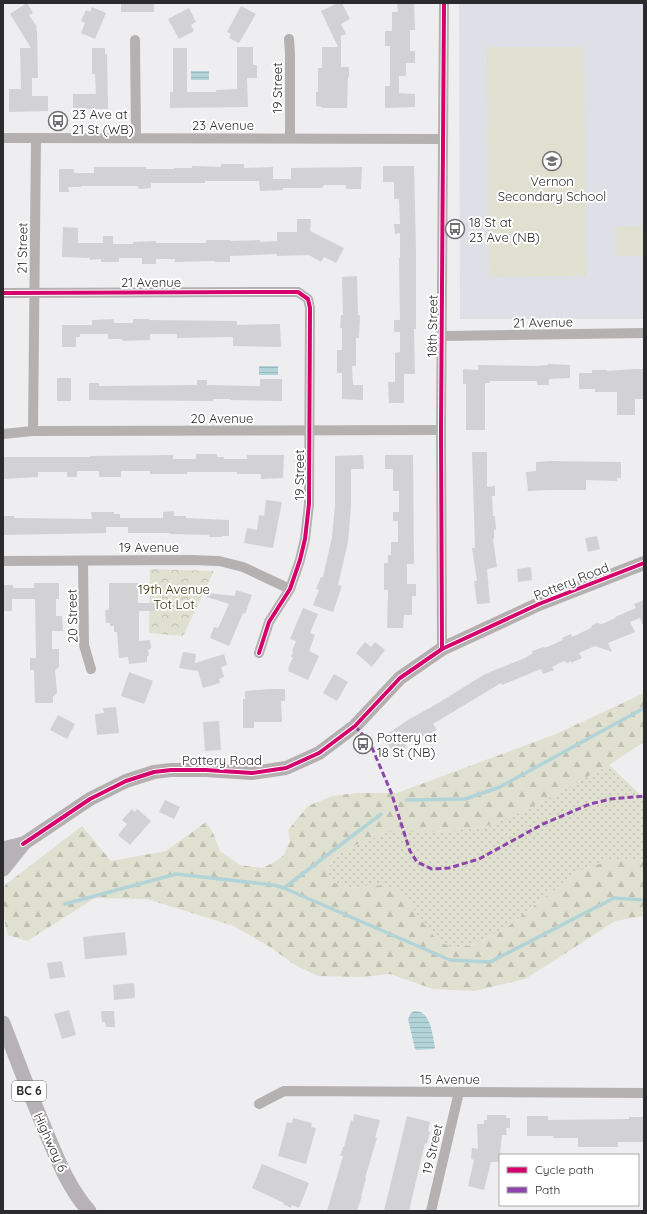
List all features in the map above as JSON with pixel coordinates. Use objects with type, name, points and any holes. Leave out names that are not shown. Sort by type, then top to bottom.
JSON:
[{"type":"main road","points":[[3,849],[23,844]]},
{"type":"main road","points":[[3,869],[23,844]]},
{"type":"main road","name":"Highway 6","points":[[3,1023],[57,1159],[78,1199],[89,1211]]},
{"type":"street","name":"18th Street","points":[[442,649],[441,430],[444,3]]},
{"type":"street","name":"19 Street","points":[[288,39],[290,54],[290,138]]},
{"type":"street","points":[[135,40],[136,138]]},
{"type":"street","name":"23 Avenue","points":[[3,138],[444,139]]},
{"type":"street","name":"21 Street","points":[[33,431],[36,138]]},
{"type":"street","name":"19 Street","points":[[259,653],[269,622],[290,589],[300,560],[308,520],[310,308],[308,299],[298,292]]},
{"type":"street","name":"21 Avenue","points":[[3,293],[298,292]]},
{"type":"street","name":"21 Avenue","points":[[442,336],[644,333]]},
{"type":"street","name":"20 Avenue","points":[[3,434],[33,431],[441,430]]},
{"type":"street","name":"19 Avenue","points":[[3,561],[219,561],[243,567],[290,589]]},
{"type":"street","name":"20 Street","points":[[83,561],[84,645],[92,669]]},
{"type":"street","name":"Pottery Road","points":[[3,856],[90,799],[126,781],[154,772],[170,770],[206,770],[252,773],[286,768],[320,753],[355,726],[400,678],[442,649],[539,604],[644,563]]},
{"type":"street","name":"15 Avenue","points":[[259,1104],[284,1092],[644,1093]]},
{"type":"street","name":"19 Street","points":[[431,1211],[459,1092]]},
{"type":"shaded area","name":"Vernon Secondary School","points":[[459,3],[644,3],[644,319],[460,319]]},
{"type":"green space","points":[[487,47],[584,47],[586,276],[489,277]]},
{"type":"green space","points":[[644,226],[644,256],[616,256],[616,227]]},
{"type":"green space","name":"19th Avenue Tot Lot","points":[[150,569],[214,571],[183,636],[149,633]]},
{"type":"green space","points":[[644,693],[644,742],[609,765],[524,811],[481,828],[433,832],[387,832],[358,844],[337,855],[327,869],[332,882],[350,888],[382,885],[402,892],[420,919],[439,942],[454,948],[472,945],[505,929],[577,872],[610,860],[644,862],[644,916],[615,921],[525,979],[474,991],[433,989],[390,974],[361,977],[318,976],[295,965],[270,947],[234,926],[147,899],[95,898],[27,941],[8,935],[3,910],[5,885],[82,826],[111,861],[166,851],[206,822],[213,833],[220,851],[240,865],[262,868],[273,863],[284,855],[290,841],[288,830],[308,806],[332,796],[358,793],[397,793],[556,734]]},
{"type":"green space","points":[[609,765],[644,798],[644,862],[610,860],[577,872],[505,929],[472,945],[454,948],[439,942],[420,919],[382,885],[350,888],[332,882],[327,870],[337,855],[358,844],[387,832],[433,832],[481,828],[524,811]]},
{"type":"water","points":[[191,71],[209,71],[209,80],[191,80]]},
{"type":"water","points":[[259,366],[278,366],[278,375],[259,375]]},
{"type":"water","points":[[414,1011],[424,1014],[430,1024],[435,1047],[434,1049],[415,1049],[408,1019]]},
{"type":"building","points":[[27,3],[33,13],[29,15],[37,27],[38,78],[32,78],[32,96],[48,96],[48,111],[9,112],[9,89],[21,89],[20,48],[31,48],[10,14]]},
{"type":"building","points":[[121,3],[154,3],[154,12],[121,12]]},
{"type":"building","points":[[338,3],[342,3],[350,19],[341,24],[346,34],[341,36],[341,67],[349,67],[347,108],[322,108],[316,106],[316,92],[318,92],[318,68],[322,68],[322,47],[338,47],[321,11]]},
{"type":"building","points":[[397,3],[414,3],[415,30],[410,30],[410,51],[415,51],[415,63],[406,63],[406,76],[399,76],[399,93],[415,94],[415,107],[385,108],[385,86],[390,86],[390,46],[385,46],[385,31],[392,31],[392,12],[398,12]]},
{"type":"building","points":[[241,6],[256,14],[239,43],[229,38],[231,34],[227,32]]},
{"type":"building","points":[[92,7],[106,13],[95,39],[81,33],[85,23],[81,21],[86,10],[90,12]]},
{"type":"building","points":[[189,8],[196,22],[191,25],[194,31],[179,39],[168,19]]},
{"type":"building","points":[[237,47],[253,47],[253,65],[257,65],[257,78],[247,78],[248,107],[170,108],[170,92],[173,92],[173,48],[187,48],[187,92],[216,92],[216,90],[237,89]]},
{"type":"building","points":[[92,48],[105,48],[105,54],[107,54],[108,109],[73,109],[73,94],[96,94],[95,74],[92,74]]},
{"type":"building","points":[[221,164],[244,164],[244,168],[273,167],[273,179],[291,179],[291,168],[362,167],[361,189],[346,189],[346,185],[324,185],[322,188],[283,188],[283,190],[260,191],[259,181],[205,181],[205,183],[151,183],[151,188],[139,189],[138,186],[81,186],[68,187],[69,192],[59,192],[59,169],[74,169],[74,173],[94,173],[94,167],[146,167],[146,169],[174,169],[192,168],[192,166],[221,167]]},
{"type":"building","points":[[383,166],[414,166],[416,250],[416,329],[414,329],[415,374],[404,374],[404,403],[389,403],[388,382],[395,382],[395,353],[400,352],[400,332],[394,332],[394,320],[400,320],[400,233],[395,234],[394,224],[400,224],[399,199],[394,199],[394,182],[383,182]]},
{"type":"building","points":[[297,219],[311,219],[310,231],[344,248],[336,263],[324,257],[321,262],[309,255],[277,256],[277,254],[230,256],[230,262],[175,262],[175,259],[156,259],[156,264],[142,264],[142,258],[119,258],[119,262],[101,262],[101,259],[90,260],[90,258],[62,257],[63,227],[78,228],[78,243],[103,243],[103,236],[113,236],[113,244],[133,244],[133,242],[156,241],[156,243],[206,243],[206,240],[260,240],[260,242],[277,241],[277,232],[297,232]]},
{"type":"building","points":[[357,276],[358,315],[360,315],[359,338],[356,338],[356,366],[352,366],[353,385],[363,385],[363,400],[342,399],[342,373],[337,373],[337,350],[342,350],[342,328],[340,328],[341,315],[343,315],[342,277]]},
{"type":"building","points":[[114,319],[114,323],[133,323],[133,319],[149,319],[237,321],[237,325],[280,324],[281,347],[233,346],[233,337],[177,338],[177,334],[150,334],[150,340],[123,341],[122,339],[108,339],[108,334],[80,334],[80,337],[76,337],[76,347],[62,347],[62,325],[92,325],[92,320]]},
{"type":"building","points":[[548,364],[570,365],[570,378],[549,379],[549,385],[537,385],[537,381],[490,381],[490,383],[485,383],[485,430],[466,430],[466,384],[463,384],[463,369],[478,370],[478,365],[536,366]]},
{"type":"building","points":[[643,369],[643,399],[635,399],[635,415],[617,415],[617,392],[595,392],[595,389],[579,389],[579,373],[592,373],[592,370],[607,371]]},
{"type":"building","points":[[57,378],[71,378],[71,401],[57,401]]},
{"type":"building","points":[[260,379],[282,379],[282,401],[230,399],[213,399],[213,401],[89,400],[89,383],[99,383],[99,386],[197,385],[197,380],[207,380],[207,385],[260,386]]},
{"type":"building","points":[[472,452],[487,452],[487,487],[495,486],[495,496],[492,496],[493,516],[495,516],[496,530],[494,530],[493,539],[497,567],[487,569],[490,603],[477,604],[474,581],[477,581],[472,548],[475,548]]},
{"type":"building","points":[[196,454],[217,454],[217,457],[224,457],[224,459],[247,459],[247,455],[284,455],[283,478],[261,479],[261,474],[237,474],[237,472],[150,474],[150,471],[121,471],[121,477],[99,477],[99,471],[77,471],[77,477],[67,477],[67,472],[38,472],[38,477],[3,479],[3,457],[173,455],[173,459],[196,459]]},
{"type":"building","points":[[363,455],[364,469],[351,469],[351,507],[348,542],[338,585],[342,586],[333,612],[313,605],[319,590],[316,589],[321,577],[323,577],[332,537],[335,505],[335,456]]},
{"type":"building","points":[[385,455],[413,455],[414,564],[407,564],[407,584],[416,584],[416,596],[412,596],[412,615],[404,615],[403,628],[387,628],[388,590],[384,590],[384,563],[388,563],[388,555],[391,555],[391,542],[398,542],[398,521],[393,521],[393,512],[399,512],[399,491],[393,491],[393,469],[385,469]]},
{"type":"building","points":[[536,462],[621,462],[621,478],[617,478],[617,481],[586,480],[586,490],[528,491],[526,472],[536,471]]},
{"type":"building","points":[[266,500],[282,502],[273,548],[244,543],[247,528],[257,530],[259,515],[264,516]]},
{"type":"building","points":[[174,511],[174,516],[186,516],[186,518],[229,520],[229,536],[209,537],[209,535],[170,533],[128,533],[128,527],[106,527],[106,533],[3,535],[3,516],[14,516],[14,518],[92,519],[91,512],[114,512],[114,514],[120,514],[120,518],[163,518],[163,512]]},
{"type":"building","points":[[597,536],[600,549],[588,552],[585,538]]},
{"type":"building","points":[[531,567],[532,580],[518,582],[517,569]]},
{"type":"building","points":[[34,583],[59,583],[59,599],[56,599],[56,616],[62,616],[63,631],[52,631],[52,649],[59,649],[59,667],[55,670],[57,693],[53,697],[53,703],[35,703],[34,670],[30,670],[30,658],[36,658],[35,599],[12,599],[12,611],[3,611],[3,585],[13,585],[13,588],[34,588]]},
{"type":"building","points":[[109,583],[138,583],[138,603],[159,603],[159,611],[139,611],[139,641],[150,640],[151,648],[148,650],[149,656],[147,656],[147,662],[129,664],[128,657],[119,658],[117,632],[114,632],[114,626],[110,626],[110,623],[106,623],[105,610],[109,610]]},
{"type":"building","points":[[236,590],[252,595],[245,614],[243,613],[229,646],[210,638],[214,627],[218,628],[229,604],[207,597],[208,593],[235,596]]},
{"type":"building","points":[[644,600],[644,628],[640,618],[630,622],[635,632],[608,643],[612,652],[595,646],[579,653],[582,658],[571,663],[571,661],[567,663],[564,661],[552,667],[554,670],[543,674],[541,669],[502,685],[501,683],[433,724],[437,730],[423,738],[420,732],[404,743],[407,747],[395,755],[383,737],[408,720],[485,674],[525,658],[533,653],[532,651],[545,648],[563,640],[562,638],[571,634],[572,637],[591,628],[592,625],[597,623],[602,624],[616,618],[615,617],[636,608],[634,604]]},
{"type":"building","points":[[303,608],[318,614],[310,633],[315,635],[309,651],[319,656],[308,680],[288,671],[293,658],[291,657],[292,651],[296,641],[290,639]]},
{"type":"building","points":[[365,642],[371,647],[375,642],[385,650],[372,667],[356,653]]},
{"type":"building","points":[[183,652],[196,654],[195,663],[224,654],[227,665],[221,667],[224,677],[219,679],[220,683],[203,688],[198,671],[179,668]]},
{"type":"building","points":[[129,672],[153,681],[144,704],[121,696]]},
{"type":"building","points":[[334,674],[348,682],[337,701],[323,693]]},
{"type":"building","points":[[285,689],[285,701],[281,701],[282,722],[254,722],[254,728],[243,728],[243,699],[245,699],[245,691]]},
{"type":"building","points":[[116,707],[119,733],[97,735],[95,714],[104,713],[103,708]]},
{"type":"building","points":[[58,715],[75,724],[67,739],[50,730]]},
{"type":"building","points":[[219,721],[221,750],[205,751],[203,722]]},
{"type":"building","points":[[165,800],[180,807],[174,819],[159,812]]},
{"type":"building","points":[[132,809],[135,812],[137,809],[151,821],[130,845],[118,835],[127,824],[122,820]]},
{"type":"building","points":[[125,932],[127,955],[85,959],[83,937]]},
{"type":"building","points":[[62,961],[65,977],[50,979],[47,963]]},
{"type":"building","points":[[134,983],[135,998],[114,1000],[113,985]]},
{"type":"building","points":[[69,1010],[76,1035],[62,1039],[54,1014]]},
{"type":"building","points":[[101,1011],[114,1011],[115,1027],[106,1027],[105,1022],[102,1022]]},
{"type":"building","points":[[354,1114],[380,1120],[375,1138],[377,1138],[365,1178],[362,1196],[357,1211],[327,1211],[343,1156],[340,1156],[351,1120],[353,1121]]},
{"type":"building","points":[[487,1115],[506,1115],[506,1118],[510,1118],[510,1128],[506,1128],[507,1135],[502,1135],[499,1162],[491,1162],[484,1190],[468,1186],[474,1160],[471,1159],[472,1148],[478,1149],[477,1124],[484,1124],[484,1120],[487,1120]]},
{"type":"building","points":[[407,1116],[430,1122],[428,1131],[430,1132],[427,1144],[425,1143],[409,1211],[384,1211]]},
{"type":"building","points":[[527,1116],[548,1116],[548,1120],[629,1119],[629,1117],[643,1117],[643,1142],[618,1142],[618,1147],[578,1147],[578,1138],[527,1136]]},
{"type":"building","points":[[293,1118],[312,1123],[311,1127],[316,1128],[306,1164],[278,1156],[287,1122],[292,1123]]},
{"type":"building","points":[[262,1164],[309,1183],[299,1208],[292,1205],[291,1208],[283,1204],[284,1203],[252,1188]]},
{"type":"waterway","points":[[406,800],[465,799],[500,787],[644,708]]},
{"type":"waterway","points":[[284,888],[381,814]]},
{"type":"waterway","points":[[65,904],[176,874],[274,885],[450,960],[490,962],[614,898],[644,900]]},
{"type":"marked path","points":[[355,726],[370,743],[391,792],[410,851],[417,862],[432,869],[449,868],[479,859],[543,824],[590,804],[611,799],[644,796]]},
{"type":"cycle path","points":[[442,649],[441,430],[444,3]]},
{"type":"cycle path","points":[[3,293],[298,292],[308,299],[310,308],[309,504],[305,539],[300,560],[290,589],[269,622],[259,653]]},
{"type":"cycle path","points":[[23,844],[90,799],[126,781],[154,772],[171,770],[206,770],[252,773],[286,768],[319,753],[355,726],[400,678],[442,649],[539,604],[644,563]]},
{"type":"place","name":"23 Ave at 21 St (WB)","points":[[58,121]]},
{"type":"place","name":"Vernon Secondary School","points":[[552,161]]},
{"type":"place","name":"18 St at 23 Ave (NB)","points":[[455,229]]},
{"type":"place","name":"Pottery at 18 St (NB)","points":[[363,744]]}]
